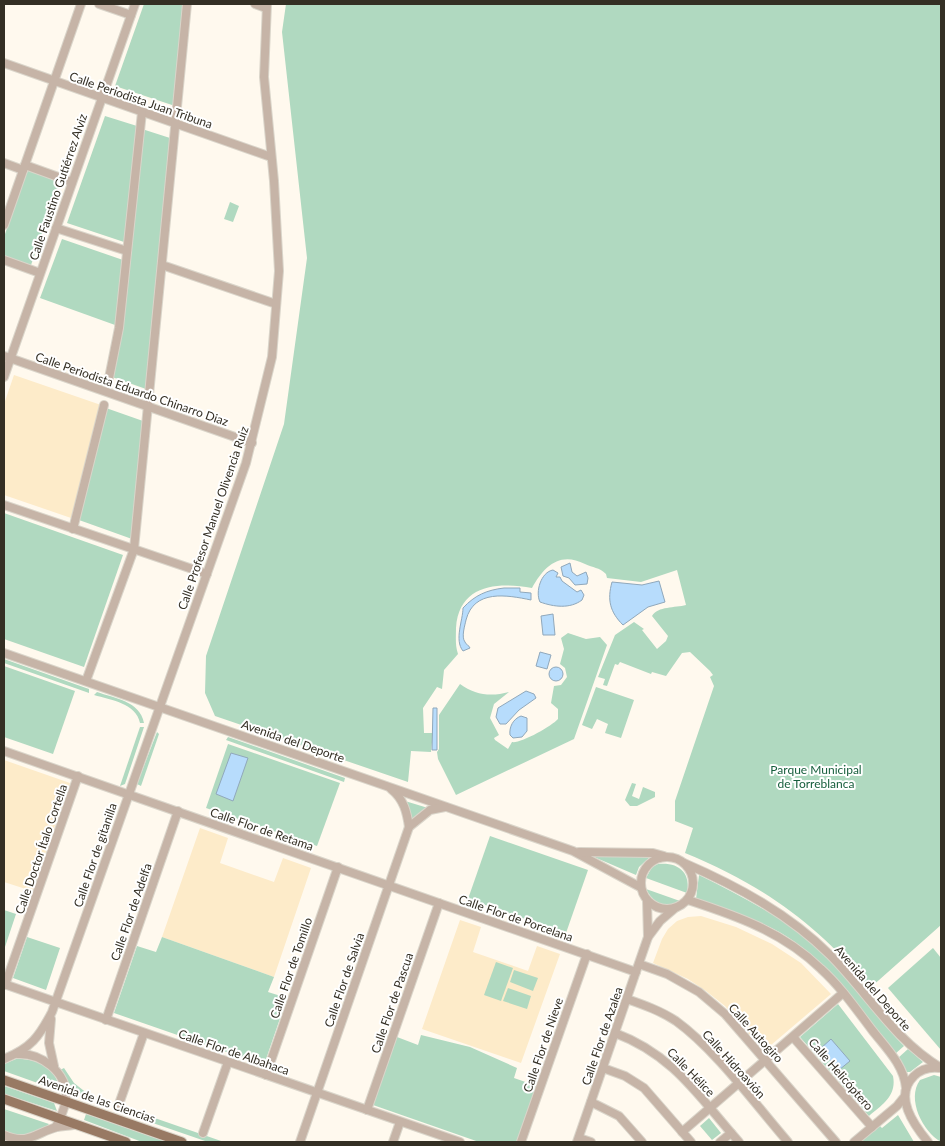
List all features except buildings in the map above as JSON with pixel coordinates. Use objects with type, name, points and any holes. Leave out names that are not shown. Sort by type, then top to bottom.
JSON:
[{"type":"main road","name":"Avenida de las Ciencias","points":[[4,1080],[66,1098],[82,1108],[182,1142]]},
{"type":"main road","points":[[4,1100],[58,1123],[73,1125],[126,1142]]},
{"type":"street","points":[[4,225],[81,4]]},
{"type":"street","points":[[99,4],[131,15]]},
{"type":"street","name":"Calle Faustino Gutiérrez Alviz","points":[[4,377],[7,357],[40,273],[135,4]]},
{"type":"street","points":[[86,681],[134,549],[187,4]]},
{"type":"street","points":[[255,4],[266,6]]},
{"type":"street","name":"Calle Profesor Manuel Olivencia Ruiz","points":[[159,707],[252,443],[272,357],[279,271],[264,77],[266,6]]},
{"type":"street","name":"Calle Periodista Juan Tribuna","points":[[4,64],[271,157]]},
{"type":"street","points":[[109,378],[119,328],[142,112]]},
{"type":"street","points":[[4,163],[24,167],[72,182]]},
{"type":"street","points":[[56,228],[127,252]]},
{"type":"street","points":[[4,260],[40,273]]},
{"type":"street","points":[[162,265],[276,304]]},
{"type":"street","name":"Calle Periodista Eduardo Chinarro Diaz","points":[[7,357],[252,443]]},
{"type":"street","points":[[73,528],[104,405]]},
{"type":"street","points":[[4,505],[206,574]]},
{"type":"street","name":"Avenida del Deporte","points":[[4,652],[575,852],[640,887]]},
{"type":"street","name":"Calle Flor de gitanilla","points":[[52,1012],[159,707]]},
{"type":"street","name":"Calle Flor de Retama","points":[[4,751],[388,885]]},
{"type":"street","name":"Calle Doctor Ítalo Cortella","points":[[4,984],[78,776]]},
{"type":"street","points":[[386,785],[397,794],[406,811],[409,827],[430,810],[447,807]]},
{"type":"street","name":"Calle Flor de Adelfa","points":[[106,1020],[178,811]]},
{"type":"street","name":"Calle Flor de Salvia","points":[[300,1141],[409,827]]},
{"type":"street","name":"Avenida del Deporte","points":[[575,852],[653,853],[668,857]]},
{"type":"street","points":[[668,857],[684,863],[692,876],[693,884],[688,900],[660,921],[648,937],[647,901],[640,887],[641,876],[648,865],[659,858],[668,857]]},
{"type":"street","name":"Avenida del Deporte","points":[[684,863],[763,902],[800,928],[830,955],[893,1030],[925,1058],[941,1068]]},
{"type":"street","name":"Calle Flor de Tomillo","points":[[266,1075],[338,867]]},
{"type":"street","name":"Calle Flor de Porcelana","points":[[388,885],[587,954],[638,968]]},
{"type":"street","name":"Avenida del Deporte","points":[[688,900],[733,914],[780,937],[822,969],[895,1060],[903,1074],[905,1092],[913,1121],[928,1142]]},
{"type":"street","points":[[647,901],[660,909],[674,909]]},
{"type":"street","name":"Calle Flor de Pascua","points":[[367,1110],[439,903]]},
{"type":"street","name":"Calle Flor de Azalea","points":[[578,1140],[648,937]]},
{"type":"street","name":"Calle Flor de Nieve","points":[[521,1142],[587,954]]},
{"type":"street","name":"Calle Autogiro","points":[[638,968],[667,974],[699,992],[725,1014],[836,1142]]},
{"type":"street","name":"Calle Flor de Albahaca","points":[[4,984],[460,1142]]},
{"type":"street","points":[[682,1132],[843,993]]},
{"type":"street","name":"Calle Hidroavión","points":[[627,999],[652,1007],[674,1020],[697,1038],[788,1142]]},
{"type":"street","points":[[4,1059],[26,1049],[37,1038],[52,1012]]},
{"type":"street","points":[[4,1135],[30,1141],[58,1123],[66,1098],[50,1058],[49,1043],[52,1012]]},
{"type":"street","points":[[119,1104],[144,1033]]},
{"type":"street","name":"Calle Hélice","points":[[615,1033],[652,1050],[669,1062],[739,1142]]},
{"type":"street","name":"Calle Helicóptero","points":[[792,1036],[872,1127]]},
{"type":"street","points":[[16,1054],[34,1055],[43,1059],[57,1073]]},
{"type":"street","points":[[203,1133],[228,1062]]},
{"type":"street","points":[[603,1068],[625,1076],[644,1088],[691,1142]]},
{"type":"street","points":[[854,1142],[872,1127],[905,1092],[910,1080],[928,1068],[941,1068]]},
{"type":"street","points":[[591,1102],[618,1116],[642,1142]]},
{"type":"street","points":[[393,1142],[400,1122]]},
{"type":"street","points":[[720,1142],[731,1133]]},
{"type":"street","points":[[578,1140],[591,1142]]},
{"type":"shaded area","points":[[14,375],[101,405],[74,519],[4,495],[4,404]]},
{"type":"shaded area","points":[[4,760],[70,783],[32,891],[4,882]]},
{"type":"shaded area","points":[[200,828],[228,838],[220,863],[274,882],[283,858],[311,868],[274,977],[162,937]]},
{"type":"shaded area","points":[[701,916],[736,927],[772,944],[801,963],[831,994],[764,1051],[725,1006],[688,979],[653,963],[668,929],[677,921],[688,917]]},
{"type":"shaded area","points":[[460,920],[481,927],[473,952],[528,971],[537,946],[560,954],[521,1063],[422,1029]]},
{"type":"green space","points":[[144,4],[184,4],[175,106],[115,86]]},
{"type":"green space","name":"Parque Municipal de Torreblanca","points":[[286,4],[941,4],[941,925],[870,988],[830,944],[787,908],[739,879],[685,853],[693,828],[675,821],[675,801],[714,686],[710,677],[713,675],[710,671],[690,652],[682,653],[666,676],[652,672],[651,674],[620,662],[618,665],[615,664],[607,686],[603,685],[605,679],[598,677],[615,635],[634,622],[644,629],[642,630],[657,649],[666,641],[668,636],[652,616],[658,610],[686,605],[677,570],[641,582],[607,578],[606,574],[598,569],[576,560],[568,559],[560,560],[547,567],[532,588],[494,586],[472,594],[464,602],[459,613],[456,628],[458,654],[444,670],[442,689],[437,687],[423,708],[424,733],[433,733],[431,752],[411,751],[408,782],[215,716],[205,693],[206,656],[284,424],[307,258],[282,32]]},
{"type":"green space","points":[[105,116],[137,126],[124,242],[67,223]]},
{"type":"green space","points":[[142,129],[170,138],[146,389],[112,377]]},
{"type":"green space","points":[[27,170],[60,181],[31,265],[4,256],[4,237]]},
{"type":"green space","points":[[230,202],[239,206],[233,222],[224,219]]},
{"type":"green space","points":[[62,239],[123,260],[115,325],[40,298]]},
{"type":"green space","points":[[106,408],[143,421],[132,539],[79,520]]},
{"type":"green space","points":[[4,513],[123,555],[84,667],[4,639]]},
{"type":"green space","points":[[568,633],[586,639],[600,637],[607,645],[574,739],[456,795],[438,759],[437,752],[439,749],[439,715],[460,684],[471,691],[483,694],[509,692],[494,704],[490,718],[499,735],[494,738],[495,740],[508,749],[512,742],[536,734],[558,719],[558,709],[551,703],[554,686],[561,685],[567,677],[565,668],[560,664],[564,649],[561,638]]},
{"type":"green space","points":[[4,659],[89,689],[89,693],[4,663]]},
{"type":"green space","points":[[4,666],[75,691],[53,754],[4,737]]},
{"type":"green space","points":[[596,687],[634,700],[621,738],[605,733],[608,724],[597,719],[592,729],[582,725]]},
{"type":"green space","points":[[97,692],[132,705],[142,716],[144,723],[140,723],[134,711],[122,703],[94,695]]},
{"type":"green space","points":[[140,727],[144,727],[125,784],[120,786]]},
{"type":"green space","points":[[157,732],[159,734],[141,786],[137,784]]},
{"type":"green space","points":[[228,737],[345,778],[344,782],[226,740]]},
{"type":"green space","points":[[228,744],[340,783],[317,846],[206,808]]},
{"type":"green space","points":[[632,783],[636,784],[632,796],[639,799],[643,787],[655,792],[655,797],[637,806],[630,806],[625,800]]},
{"type":"green space","points":[[405,801],[428,808],[410,821]]},
{"type":"green space","points":[[490,836],[588,870],[566,933],[468,899]]},
{"type":"green space","points":[[651,856],[639,867],[636,875],[594,857]]},
{"type":"green space","points":[[658,864],[672,865],[682,870],[687,879],[687,893],[646,878],[652,867]]},
{"type":"green space","points":[[699,875],[766,911],[812,944],[837,968],[904,1046],[895,1054],[857,1004],[829,972],[798,944],[760,923],[696,899]]},
{"type":"green space","points":[[646,889],[680,901],[670,905],[660,904],[652,898]]},
{"type":"green space","points":[[4,910],[16,914],[4,950]]},
{"type":"green space","points":[[27,937],[60,948],[46,990],[13,978]]},
{"type":"green space","points":[[162,937],[274,977],[268,992],[287,998],[264,1065],[114,1013],[137,946],[156,952]]},
{"type":"green space","points":[[933,948],[941,958],[941,1050],[888,988]]},
{"type":"green space","points":[[496,962],[513,968],[501,1001],[484,995]]},
{"type":"green space","points":[[514,970],[538,978],[533,991],[510,982]]},
{"type":"green space","points":[[508,988],[531,996],[527,1009],[503,1001]]},
{"type":"green space","points":[[838,1004],[893,1076],[894,1083],[891,1095],[869,1116],[800,1037]]},
{"type":"green space","points":[[421,1035],[470,1047],[517,1068],[514,1078],[537,1086],[517,1142],[479,1142],[373,1105],[397,1037],[418,1045]]},
{"type":"green space","points":[[908,1049],[923,1062],[910,1072],[907,1072],[898,1058]]},
{"type":"green space","points":[[16,1059],[31,1060],[45,1066],[55,1076],[60,1091],[4,1071],[4,1064]]},
{"type":"green space","points":[[64,1068],[74,1083],[88,1094],[86,1098],[71,1086],[60,1070]]},
{"type":"green space","points":[[934,1075],[941,1077],[941,1142],[928,1131],[923,1123],[918,1114],[915,1096],[920,1080]]},
{"type":"green space","points":[[4,1086],[54,1103],[57,1111],[4,1094]]},
{"type":"green space","points":[[120,1106],[224,1142],[208,1142],[118,1111]]},
{"type":"green space","points":[[4,1109],[49,1124],[39,1132],[28,1135],[4,1132]]},
{"type":"green space","points":[[86,1114],[167,1142],[142,1142],[84,1120]]},
{"type":"green space","points":[[898,1115],[914,1142],[859,1142],[879,1125],[882,1128]]},
{"type":"green space","points":[[709,1118],[721,1133],[712,1140],[700,1126]]},
{"type":"water","points":[[570,563],[572,572],[577,576],[586,572],[587,584],[575,585],[569,578],[563,576],[561,567]]},
{"type":"water","points":[[553,570],[558,573],[556,577],[560,577],[562,581],[577,592],[581,590],[584,595],[582,600],[567,606],[540,602],[538,593],[542,578]]},
{"type":"water","points":[[659,581],[665,602],[648,607],[623,625],[612,610],[610,594],[612,582],[642,585]]},
{"type":"water","points":[[504,588],[520,588],[520,592],[531,593],[531,600],[492,596],[476,603],[470,610],[466,620],[463,637],[465,643],[470,648],[463,651],[460,646],[459,636],[463,608],[482,594]]},
{"type":"water","points":[[553,614],[555,635],[543,635],[541,616]]},
{"type":"water","points":[[540,652],[551,655],[547,669],[536,666]]},
{"type":"water","points":[[553,667],[559,667],[563,674],[559,681],[553,681],[549,677],[549,671]]},
{"type":"water","points":[[526,691],[534,694],[536,698],[519,710],[506,724],[500,724],[496,717],[498,708]]},
{"type":"water","points":[[433,708],[437,708],[437,750],[432,750]]},
{"type":"water","points":[[521,716],[527,718],[527,731],[522,737],[513,738],[510,735],[511,726]]},
{"type":"water","points":[[231,753],[248,758],[233,801],[216,794]]},
{"type":"water","points":[[831,1039],[850,1061],[839,1070],[820,1049]]}]
